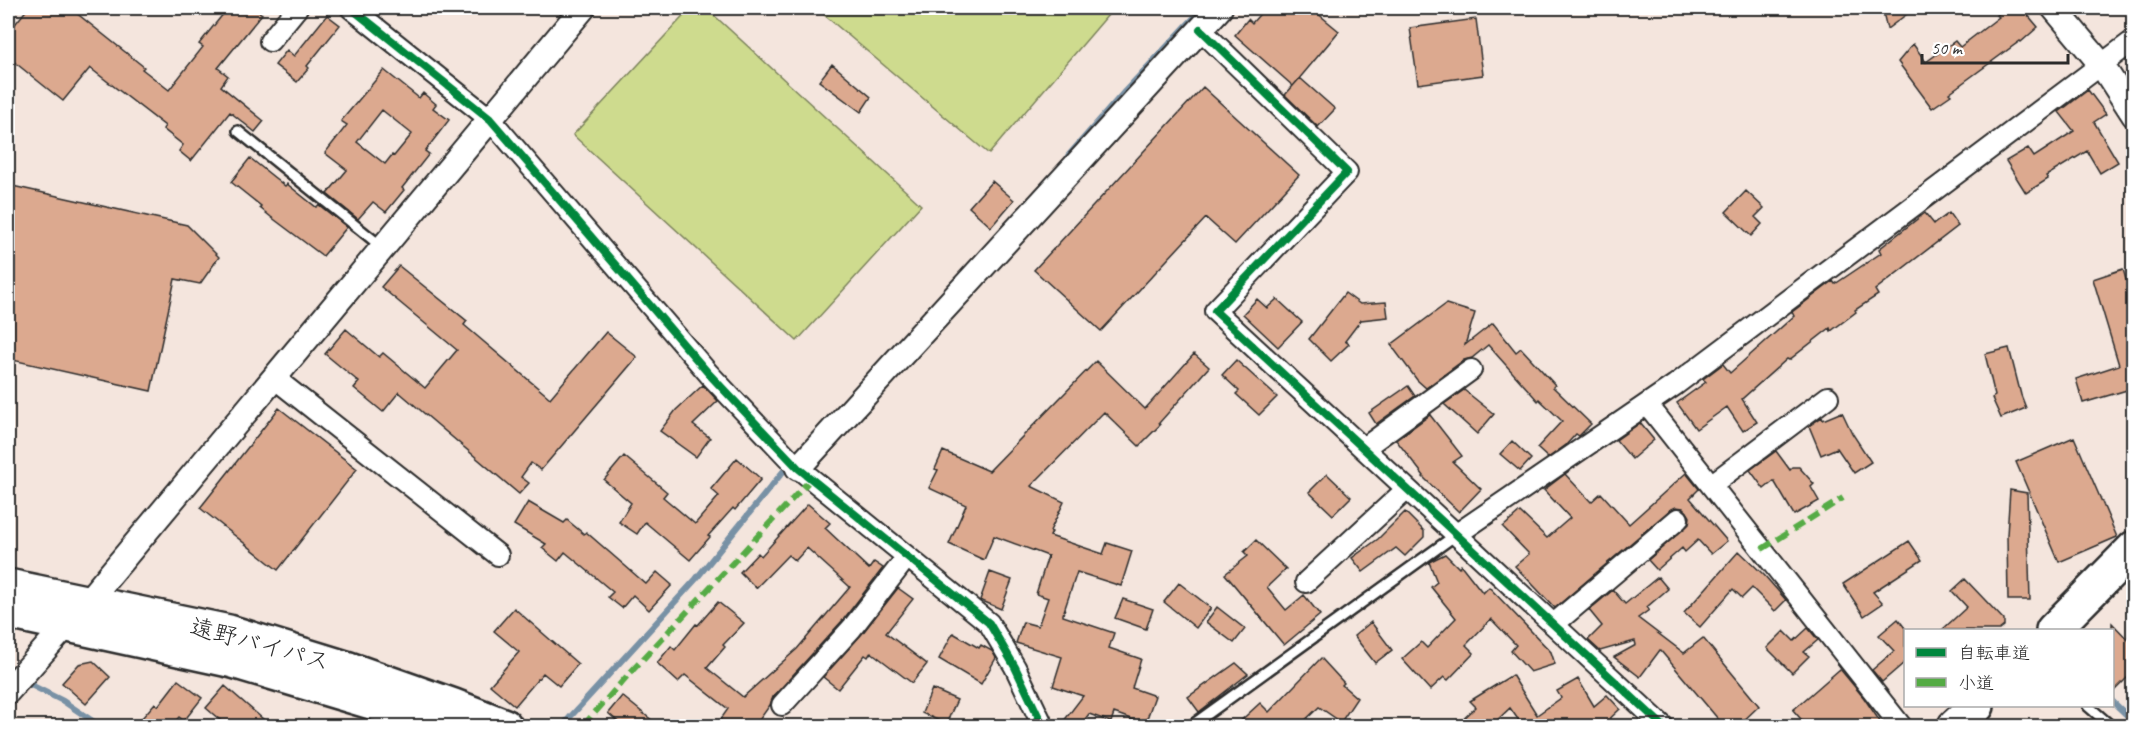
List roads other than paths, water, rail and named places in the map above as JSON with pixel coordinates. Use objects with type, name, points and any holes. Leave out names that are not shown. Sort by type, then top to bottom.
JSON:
[{"type":"highway","points":[[2054,629],[2133,548]]},
{"type":"highway","name":"遠野バイパス","points":[[8,586],[77,614],[445,726]]},
{"type":"highway","name":"遠野バイパス","points":[[8,612],[77,614],[229,632],[349,669],[505,726]]},
{"type":"highway","points":[[1955,726],[1975,707]]},
{"type":"street","points":[[270,41],[297,8]]},
{"type":"street","points":[[351,8],[490,119],[709,375],[798,468],[989,623],[1015,667],[1043,726]]},
{"type":"street","points":[[9,690],[77,614],[582,8]]},
{"type":"street","points":[[798,468],[1220,8]]},
{"type":"street","points":[[2054,8],[2101,64],[2133,115]]},
{"type":"street","points":[[1200,29],[1347,172],[1215,311],[1663,726]]},
{"type":"street","points":[[1457,534],[1647,404],[2133,40]]},
{"type":"street","points":[[1364,448],[1471,370]]},
{"type":"street","points":[[273,377],[498,555]]},
{"type":"street","points":[[1711,485],[1828,398]]},
{"type":"street","points":[[1647,404],[1901,726]]},
{"type":"street","points":[[1306,582],[1406,490]]},
{"type":"street","points":[[1554,624],[1678,519]]},
{"type":"street","points":[[782,705],[852,628],[907,557]]},
{"type":"lane","points":[[238,131],[382,247]]},
{"type":"lane","points":[[1191,726],[1457,534]]},
{"type":"lane","points":[[2090,707],[2111,726]]},
{"type":"waterway","points":[[1068,156],[1203,8]]},
{"type":"waterway","points":[[562,726],[696,579],[790,463]]},
{"type":"waterway","points":[[23,681],[63,701],[100,726]]},
{"type":"waterway","points":[[2114,703],[2134,722]]}]
